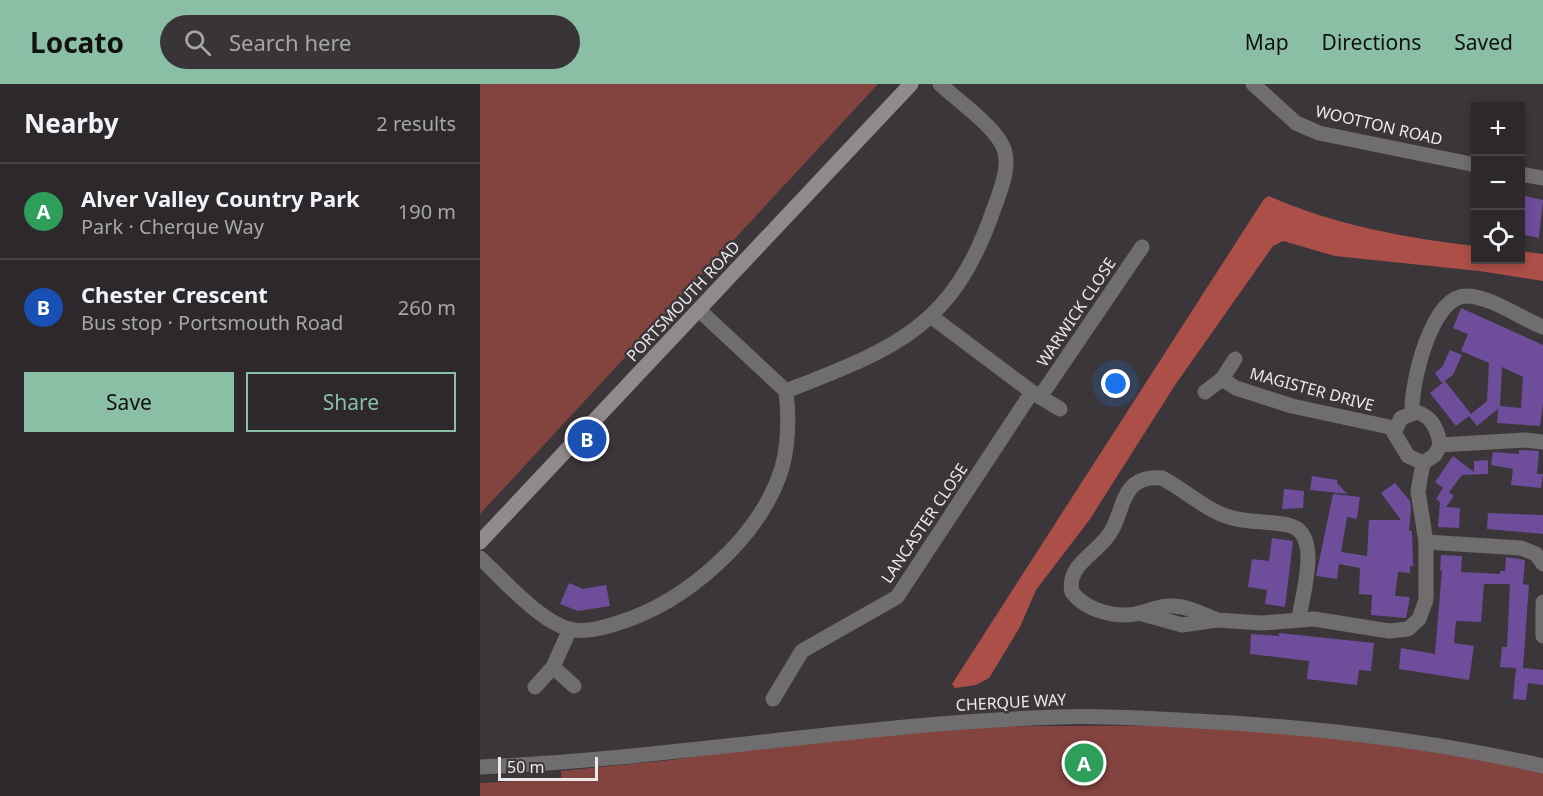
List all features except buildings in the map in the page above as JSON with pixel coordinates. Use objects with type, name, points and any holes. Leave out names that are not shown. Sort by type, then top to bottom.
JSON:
[{"type":"main road","name":"PORTSMOUTH ROAD","points":[[480,542],[911,84]]},
{"type":"street","points":[[786,391],[851,367],[904,339],[932,316],[966,271],[987,229],[1005,170],[1005,149],[993,133],[940,84]]},
{"type":"street","name":"WOOTTON ROAD","points":[[1253,84],[1296,123],[1319,133],[1471,164]]},
{"type":"street","points":[[1525,175],[1543,178]]},
{"type":"street","name":"WARWICK CLOSE","points":[[1036,395],[1142,247]]},
{"type":"street","points":[[1412,412],[1412,397],[1418,370],[1435,321],[1446,303],[1456,297],[1477,298],[1543,327]]},
{"type":"street","points":[[480,558],[555,624],[570,629],[593,630],[639,616],[670,600],[701,578],[735,547],[768,499],[782,469],[789,416],[786,391],[699,310]]},
{"type":"street","points":[[932,316],[1036,395],[1060,409]]},
{"type":"street","name":"MAGISTER DRIVE","points":[[1205,392],[1222,379],[1235,359]]},
{"type":"street","name":"MAGISTER DRIVE","points":[[1222,379],[1236,388],[1292,406],[1394,428]]},
{"type":"street","name":"LANCASTER CLOSE","points":[[773,699],[802,651],[897,597],[1036,395]]},
{"type":"street","points":[[1299,619],[1308,555],[1308,546],[1303,532],[1288,525],[1221,514],[1170,482],[1154,477],[1134,485],[1126,495],[1110,534],[1073,572],[1070,582],[1076,598],[1094,609],[1124,614],[1139,613],[1158,607],[1181,606],[1216,620],[1262,623],[1299,619],[1331,621],[1389,631],[1408,629],[1419,619],[1426,600],[1426,542],[1418,490],[1423,463],[1435,455],[1440,444],[1437,431],[1430,419],[1412,412],[1401,418],[1394,428],[1395,438],[1402,449],[1414,460],[1423,463]]},
{"type":"street","points":[[1440,444],[1525,440],[1543,442]]},
{"type":"street","points":[[1426,542],[1521,548],[1536,554],[1543,564]]},
{"type":"street","points":[[1543,602],[1543,636]]},
{"type":"street","points":[[536,687],[553,667],[570,629]]},
{"type":"street","points":[[553,667],[574,686]]},
{"type":"street","name":"CHERQUE WAY","points":[[480,767],[591,760],[891,727],[1059,717],[1268,724],[1375,735],[1543,766]]},
{"type":"shaded area","points":[[480,84],[878,84],[480,514]]},
{"type":"shaded area","points":[[1269,196],[1319,215],[1370,229],[1471,245],[1471,264],[1525,264],[1525,252],[1543,254],[1543,281],[1479,271],[1335,256],[1283,241],[1273,246],[1175,385],[1090,519],[1036,590],[1020,627],[989,678],[976,685],[955,688],[952,684],[1264,199]]},
{"type":"shaded area","points":[[1268,725],[1543,766],[1543,796],[480,796],[480,783],[561,779],[561,771],[671,760],[891,727]]},
{"type":"place","name":"Chester Crescent","points":[[587,439]]},
{"type":"place","name":"Alver Valley Country Park","points":[[1084,763]]}]
